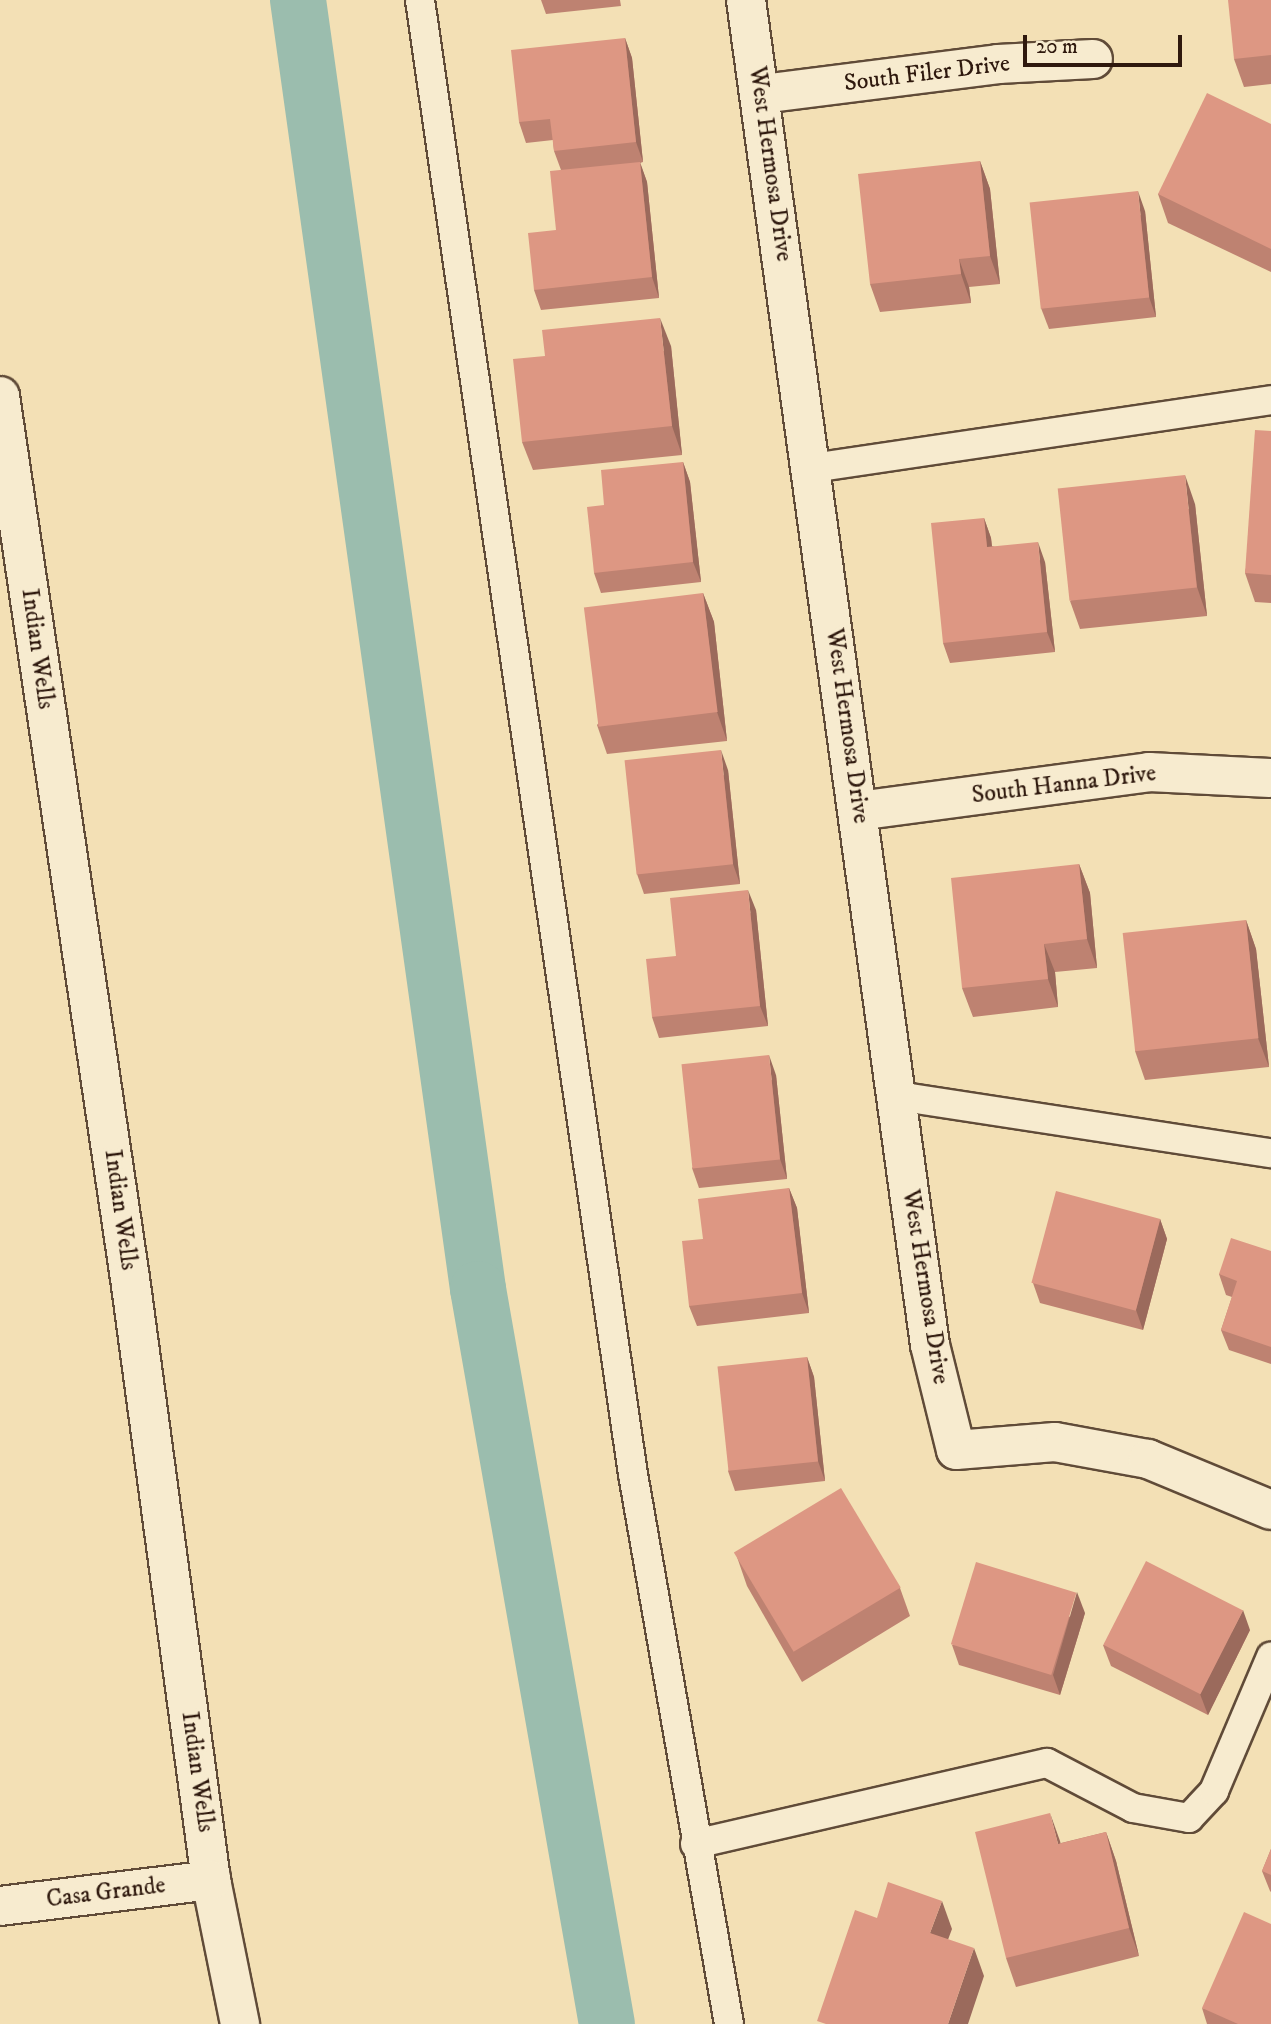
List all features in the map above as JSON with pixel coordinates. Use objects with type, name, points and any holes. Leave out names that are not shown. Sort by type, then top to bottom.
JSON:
[{"type":"street","name":"West Hermosa Drive","points":[[746,0],[762,94],[930,1345],[956,1450],[1055,1442],[1148,1459],[1271,1510]]},
{"type":"street","name":"South Filer Drive","points":[[762,94],[998,64],[1093,59]]},
{"type":"street","name":"Indian Wells","points":[[0,396],[128,1264],[211,1880],[240,2024]]},
{"type":"street","name":"South Hanna Drive","points":[[858,811],[1149,772],[1270,778]]},
{"type":"street","name":"Casa Grande","points":[[0,1906],[211,1880]]},
{"type":"lane","points":[[420,0],[631,1460],[695,1844],[729,2024]]},
{"type":"lane","points":[[811,468],[1271,400]]},
{"type":"lane","points":[[897,1096],[1271,1153]]},
{"type":"lane","points":[[695,1844],[1047,1763],[1133,1808],[1189,1818],[1214,1791],[1271,1657]]},
{"type":"building","points":[[1228,0],[1271,0],[1271,55],[1234,59]]},
{"type":"building","points":[[625,38],[636,142],[554,151],[550,119],[519,122],[511,50]]},
{"type":"building","points":[[1207,93],[1271,124],[1271,249],[1158,194]]},
{"type":"building","points":[[980,161],[990,256],[959,259],[961,274],[870,284],[858,174]]},
{"type":"building","points":[[640,162],[652,277],[534,290],[528,233],[556,230],[550,171]]},
{"type":"building","points":[[1138,191],[1149,297],[1041,309],[1030,202]]},
{"type":"building","points":[[660,318],[672,426],[522,442],[513,359],[545,356],[542,330]]},
{"type":"building","points":[[1255,430],[1271,431],[1271,575],[1245,573]]},
{"type":"building","points":[[683,462],[693,562],[594,573],[587,507],[604,505],[601,470]]},
{"type":"building","points":[[1185,475],[1197,587],[1070,601],[1058,488]]},
{"type":"building","points":[[984,518],[987,547],[1038,542],[1047,632],[943,643],[931,523]]},
{"type":"building","points":[[703,593],[718,712],[599,727],[584,608]]},
{"type":"building","points":[[721,750],[733,864],[637,875],[625,760]]},
{"type":"building","points":[[1079,864],[1087,939],[1044,944],[1048,979],[962,988],[951,878]]},
{"type":"building","points":[[748,890],[760,1006],[652,1017],[646,959],[676,956],[670,898]]},
{"type":"building","points":[[1246,920],[1258,1038],[1135,1051],[1123,933]]},
{"type":"building","points":[[769,1055],[780,1159],[692,1169],[681,1064]]},
{"type":"building","points":[[789,1188],[802,1293],[689,1306],[682,1241],[703,1239],[698,1199]]},
{"type":"building","points":[[1056,1191],[1160,1219],[1136,1311],[1031,1283]]},
{"type":"building","points":[[1231,1238],[1271,1251],[1271,1347],[1221,1330],[1237,1281],[1219,1274]]},
{"type":"building","points":[[807,1357],[818,1461],[728,1471],[717,1366]]},
{"type":"building","points":[[841,1488],[901,1587],[794,1652],[734,1552]]},
{"type":"building","points":[[1146,1561],[1243,1610],[1200,1694],[1103,1645]]},
{"type":"building","points":[[976,1562],[1076,1593],[1051,1675],[951,1644]]},
{"type":"building","points":[[1050,1813],[1058,1844],[1106,1832],[1129,1928],[1006,1958],[975,1832]]},
{"type":"building","points":[[1271,1849],[1271,1875],[1262,1871]]},
{"type":"building","points":[[888,1882],[942,1901],[930,1933],[974,1948],[948,2024],[826,2024],[817,2021],[855,1910],[877,1918]]},
{"type":"building","points":[[1244,1912],[1271,1924],[1271,2024],[1238,2024],[1202,2008]]},
{"type":"waterway","points":[[298,0],[478,1289],[607,2024]]}]
